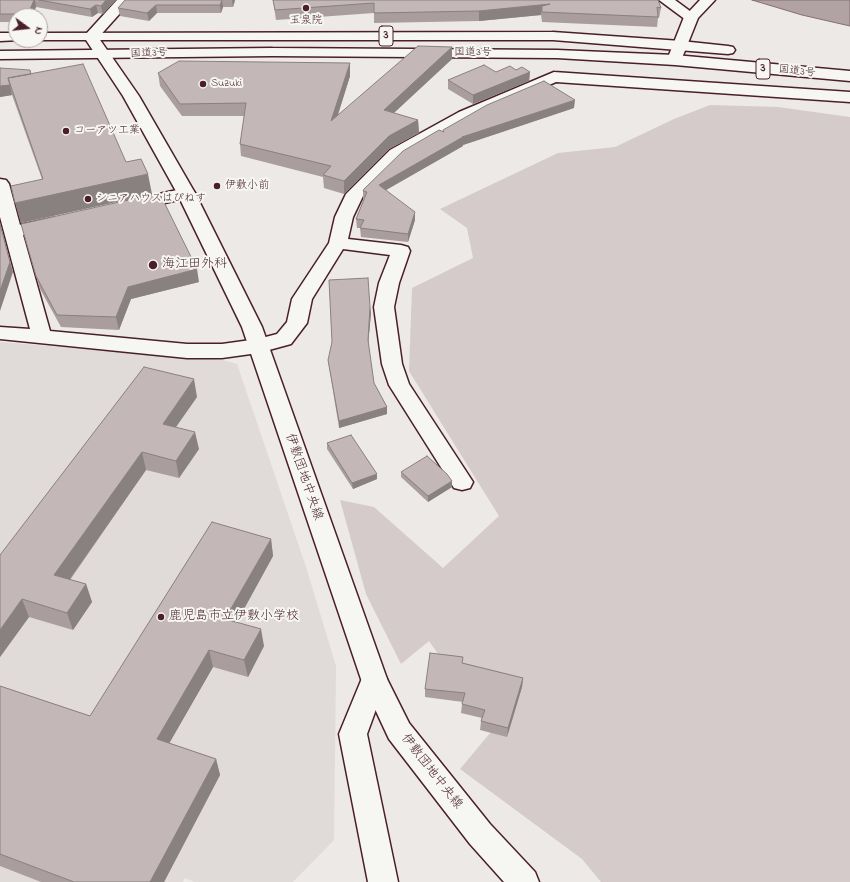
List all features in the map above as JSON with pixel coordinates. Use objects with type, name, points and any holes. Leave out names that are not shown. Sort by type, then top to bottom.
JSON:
[{"type":"main road","points":[[91,37],[125,0]]},
{"type":"main road","points":[[666,0],[691,17]]},
{"type":"main road","points":[[675,60],[691,17],[708,0]]},
{"type":"main road","name":"国道3号","points":[[48,37],[553,36],[681,45],[738,51]]},
{"type":"main road","name":"伊敷団地中央線","points":[[91,37],[131,96],[186,193],[252,327],[374,679],[399,731],[480,834],[524,882]]},
{"type":"main road","name":"国道3号","points":[[0,55],[103,56],[272,52],[557,54],[675,60],[824,75],[850,76]]},
{"type":"main road","name":"国道3号","points":[[814,60],[850,64]]},
{"type":"main road","points":[[0,333],[187,351],[222,351],[258,346],[284,339],[297,323],[302,299],[338,243],[344,217],[355,194],[396,154],[465,115],[554,77],[850,98]]},
{"type":"main road","points":[[0,184],[42,337]]},
{"type":"main road","points":[[118,208],[186,193]]},
{"type":"main road","points":[[13,232],[66,220]]},
{"type":"main road","points":[[338,243],[401,251],[389,283],[384,307],[392,364],[399,385],[462,482]]},
{"type":"main road","points":[[374,679],[353,734],[383,882]]},
{"type":"shaded area","points":[[752,0],[850,0],[850,26],[802,15]]},
{"type":"shaded area","points":[[710,105],[778,107],[850,117],[850,882],[601,882],[582,859],[460,769],[496,726],[463,689],[429,641],[401,664],[366,594],[340,500],[374,507],[443,568],[499,516],[409,371],[412,288],[473,258],[467,228],[440,209],[558,153],[615,147],[674,119]]},
{"type":"shaded area","name":"鹿児島市立伊敷小学校","points":[[0,342],[222,360],[237,364],[306,567],[336,666],[334,840],[293,882],[195,882],[185,878],[183,882],[0,882]]},
{"type":"building","points":[[0,0],[34,0],[31,8],[8,8],[8,14],[0,14]]},
{"type":"building","points":[[39,0],[106,0],[101,6],[96,5],[90,9]]},
{"type":"building","points":[[125,0],[222,0],[220,5],[156,5],[147,13],[118,8]]},
{"type":"building","points":[[273,0],[658,0],[661,8],[657,7],[658,17],[542,12],[542,6],[550,4],[479,11],[374,13],[374,3],[275,10]]},
{"type":"building","points":[[418,46],[452,47],[384,110],[418,120],[389,136],[344,181],[323,175],[331,166],[240,144],[246,103],[180,104],[158,73],[179,61],[350,63],[331,121]]},
{"type":"building","points":[[83,64],[126,162],[141,159],[148,174],[15,203],[11,186],[43,179],[8,78]]},
{"type":"building","points":[[484,65],[496,72],[510,66],[516,70],[522,67],[530,72],[473,95],[448,80]]},
{"type":"building","points":[[0,68],[30,70],[31,74],[8,78],[10,85],[0,86]]},
{"type":"building","points":[[544,81],[575,100],[462,137],[379,185],[415,212],[408,234],[360,228],[364,220],[356,219],[367,192],[363,191],[364,189],[403,151],[439,130],[444,132],[443,130],[487,105]]},
{"type":"building","points":[[155,194],[156,197],[161,196],[197,269],[128,287],[116,317],[57,315],[36,276],[21,224]]},
{"type":"building","points":[[0,224],[10,262],[0,291]]},
{"type":"building","points":[[368,278],[370,307],[368,340],[374,383],[387,407],[339,421],[328,360],[332,342],[329,280]]},
{"type":"building","points":[[144,367],[194,379],[163,424],[195,432],[176,461],[142,452],[54,575],[86,584],[67,613],[22,599],[0,630],[0,555]]},
{"type":"building","points":[[351,435],[377,474],[352,483],[327,443]]},
{"type":"building","points":[[427,456],[447,474],[452,481],[428,496],[401,472]]},
{"type":"building","points":[[212,522],[271,539],[225,619],[261,629],[244,660],[209,650],[157,739],[216,759],[150,882],[74,882],[0,854],[0,686],[90,716]]},
{"type":"building","points":[[430,653],[463,657],[462,663],[523,678],[508,728],[481,721],[485,710],[462,704],[465,693],[425,689]]},
{"type":"place","name":"玉泉院","points":[[306,8]]},
{"type":"place","name":"Suzuki","points":[[203,84]]},
{"type":"place","name":"コーアツ工業","points":[[66,131]]},
{"type":"place","name":"伊敷小前","points":[[217,186]]},
{"type":"place","name":"シニアハウスはぴねす","points":[[88,199]]},
{"type":"place","name":"海江田外科","points":[[153,265]]},
{"type":"place","name":"鹿児島市立伊敷小学校","points":[[161,617]]}]
